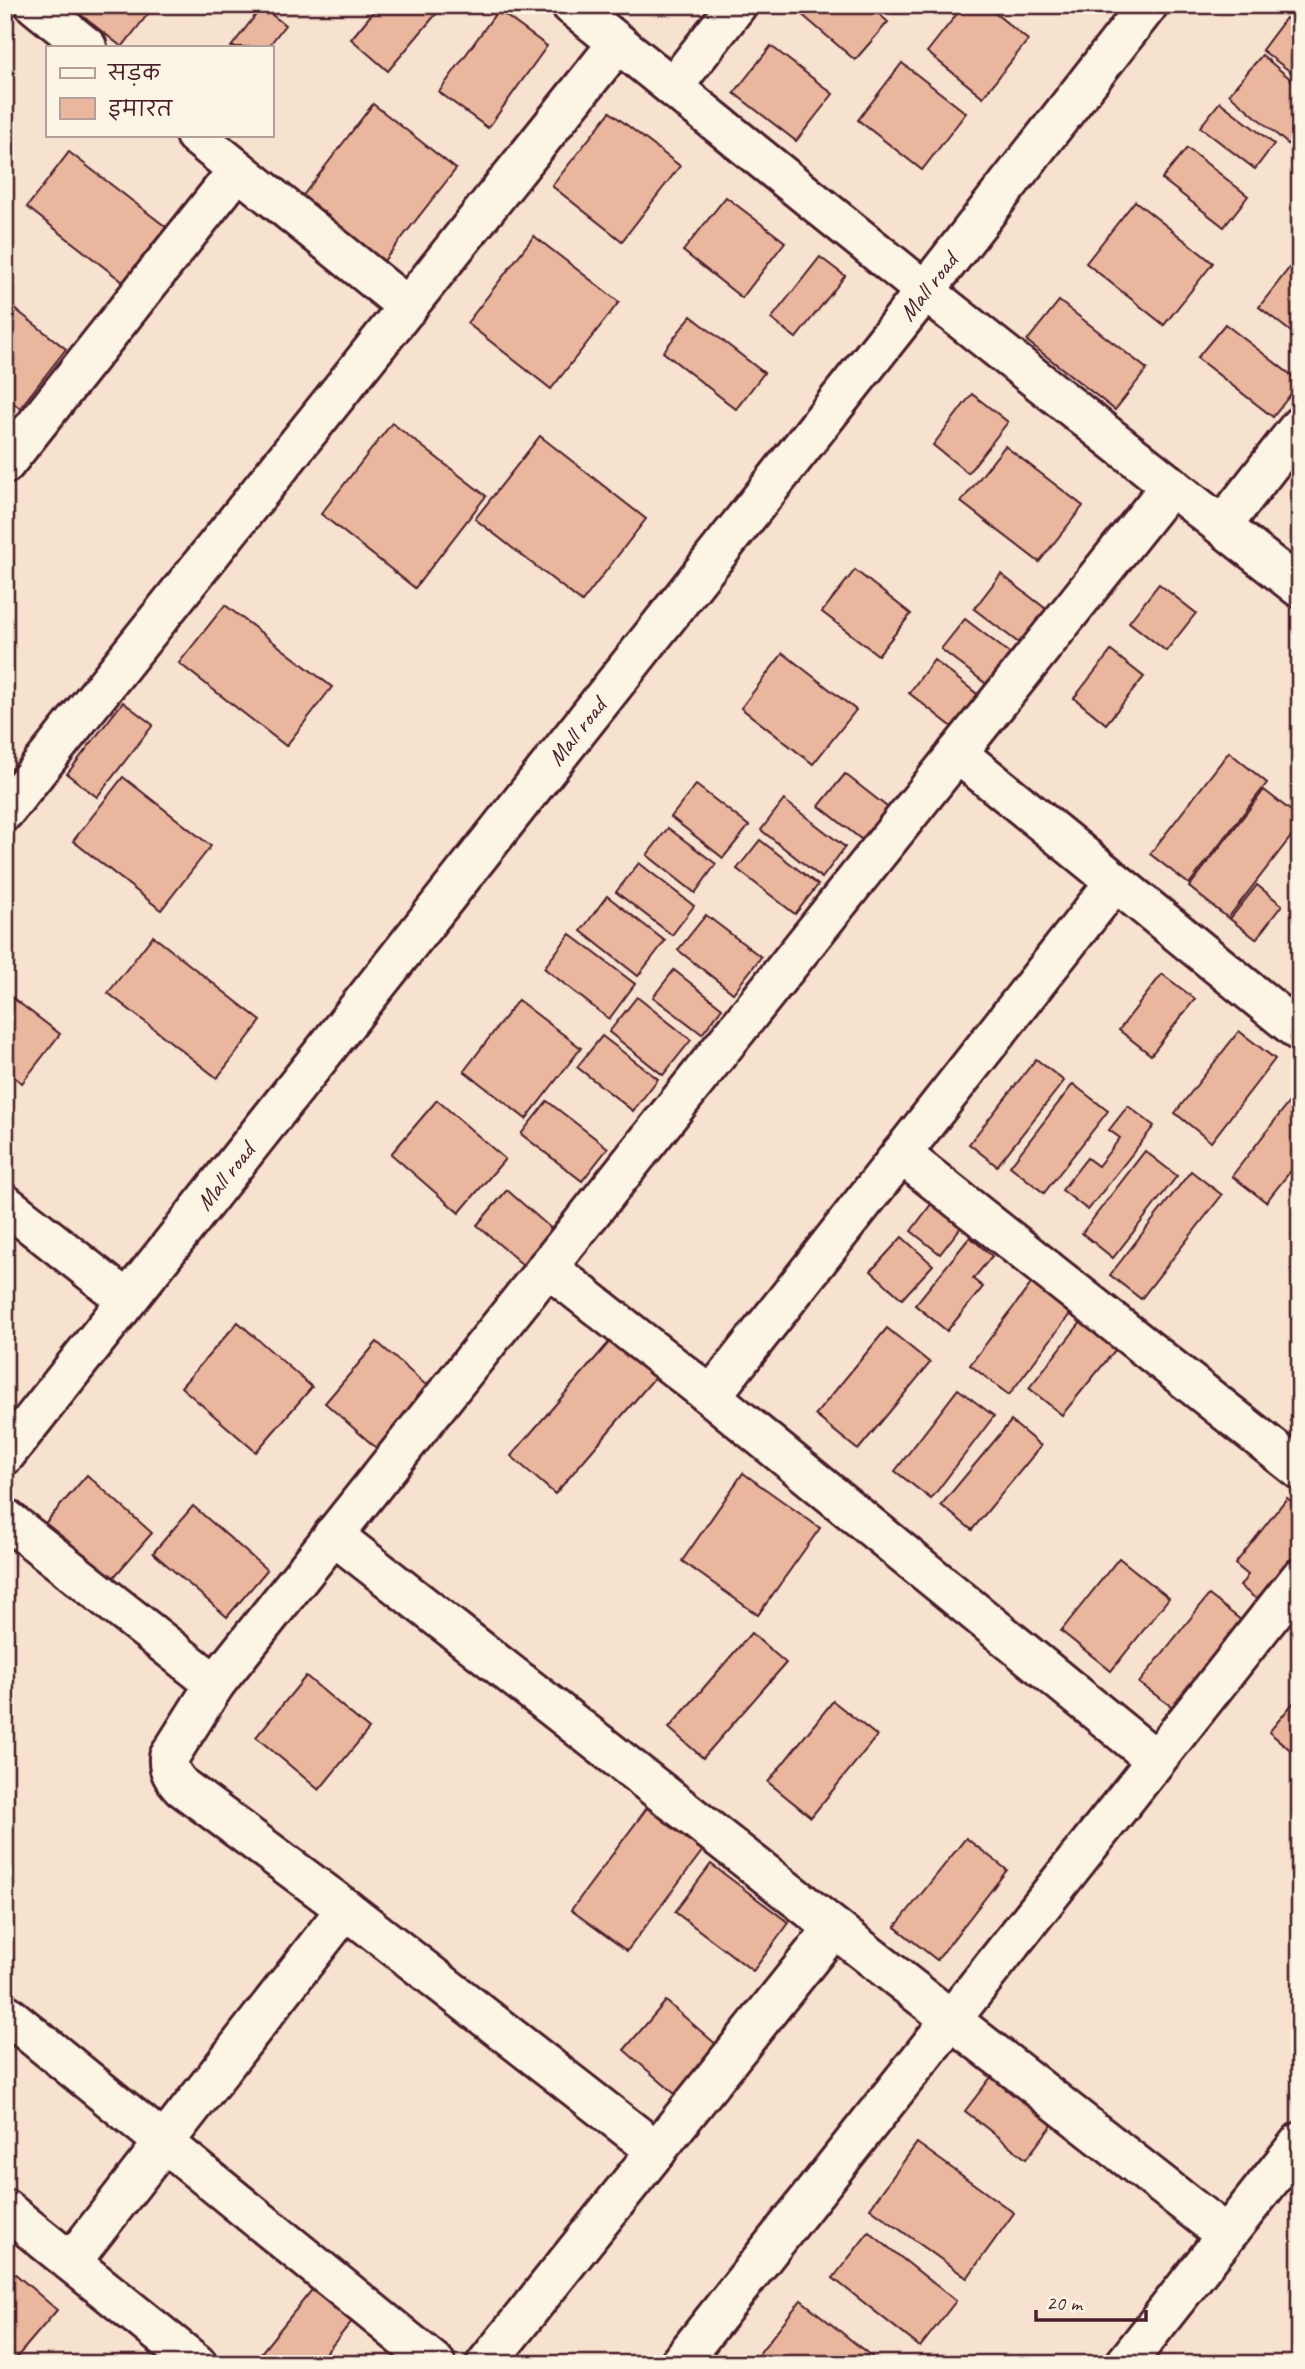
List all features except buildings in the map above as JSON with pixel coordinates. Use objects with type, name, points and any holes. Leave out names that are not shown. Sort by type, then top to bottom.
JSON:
[{"type":"street","points":[[35,5],[86,46]]},
{"type":"street","points":[[571,5],[925,291],[1300,588]]},
{"type":"street","points":[[673,87],[737,5]]},
{"type":"street","name":"Mall road","points":[[5,1455],[1148,5]]},
{"type":"street","points":[[11,791],[408,307],[618,43]]},
{"type":"street","points":[[196,136],[408,307]]},
{"type":"street","points":[[11,446],[239,170]]},
{"type":"street","points":[[1222,526],[1300,426]]},
{"type":"street","points":[[657,2151],[346,1909],[182,1787],[169,1768],[169,1757],[215,1684],[1171,485]]},
{"type":"street","points":[[957,753],[1300,1032]]},
{"type":"street","points":[[711,1396],[1115,882]]},
{"type":"street","points":[[901,1154],[1300,1470]]},
{"type":"street","points":[[5,1205],[127,1300]]},
{"type":"street","points":[[547,1267],[711,1396],[1156,1760]]},
{"type":"street","points":[[5,1518],[215,1684]]},
{"type":"street","points":[[333,1535],[1226,2235]]},
{"type":"street","points":[[679,2364],[1300,1578]]},
{"type":"street","points":[[71,2262],[346,1909]]},
{"type":"street","points":[[486,2364],[834,1928]]},
{"type":"street","points":[[5,2013],[436,2364]]},
{"type":"street","points":[[1125,2364],[1300,2142]]},
{"type":"street","points":[[5,2209],[198,2364]]}]
